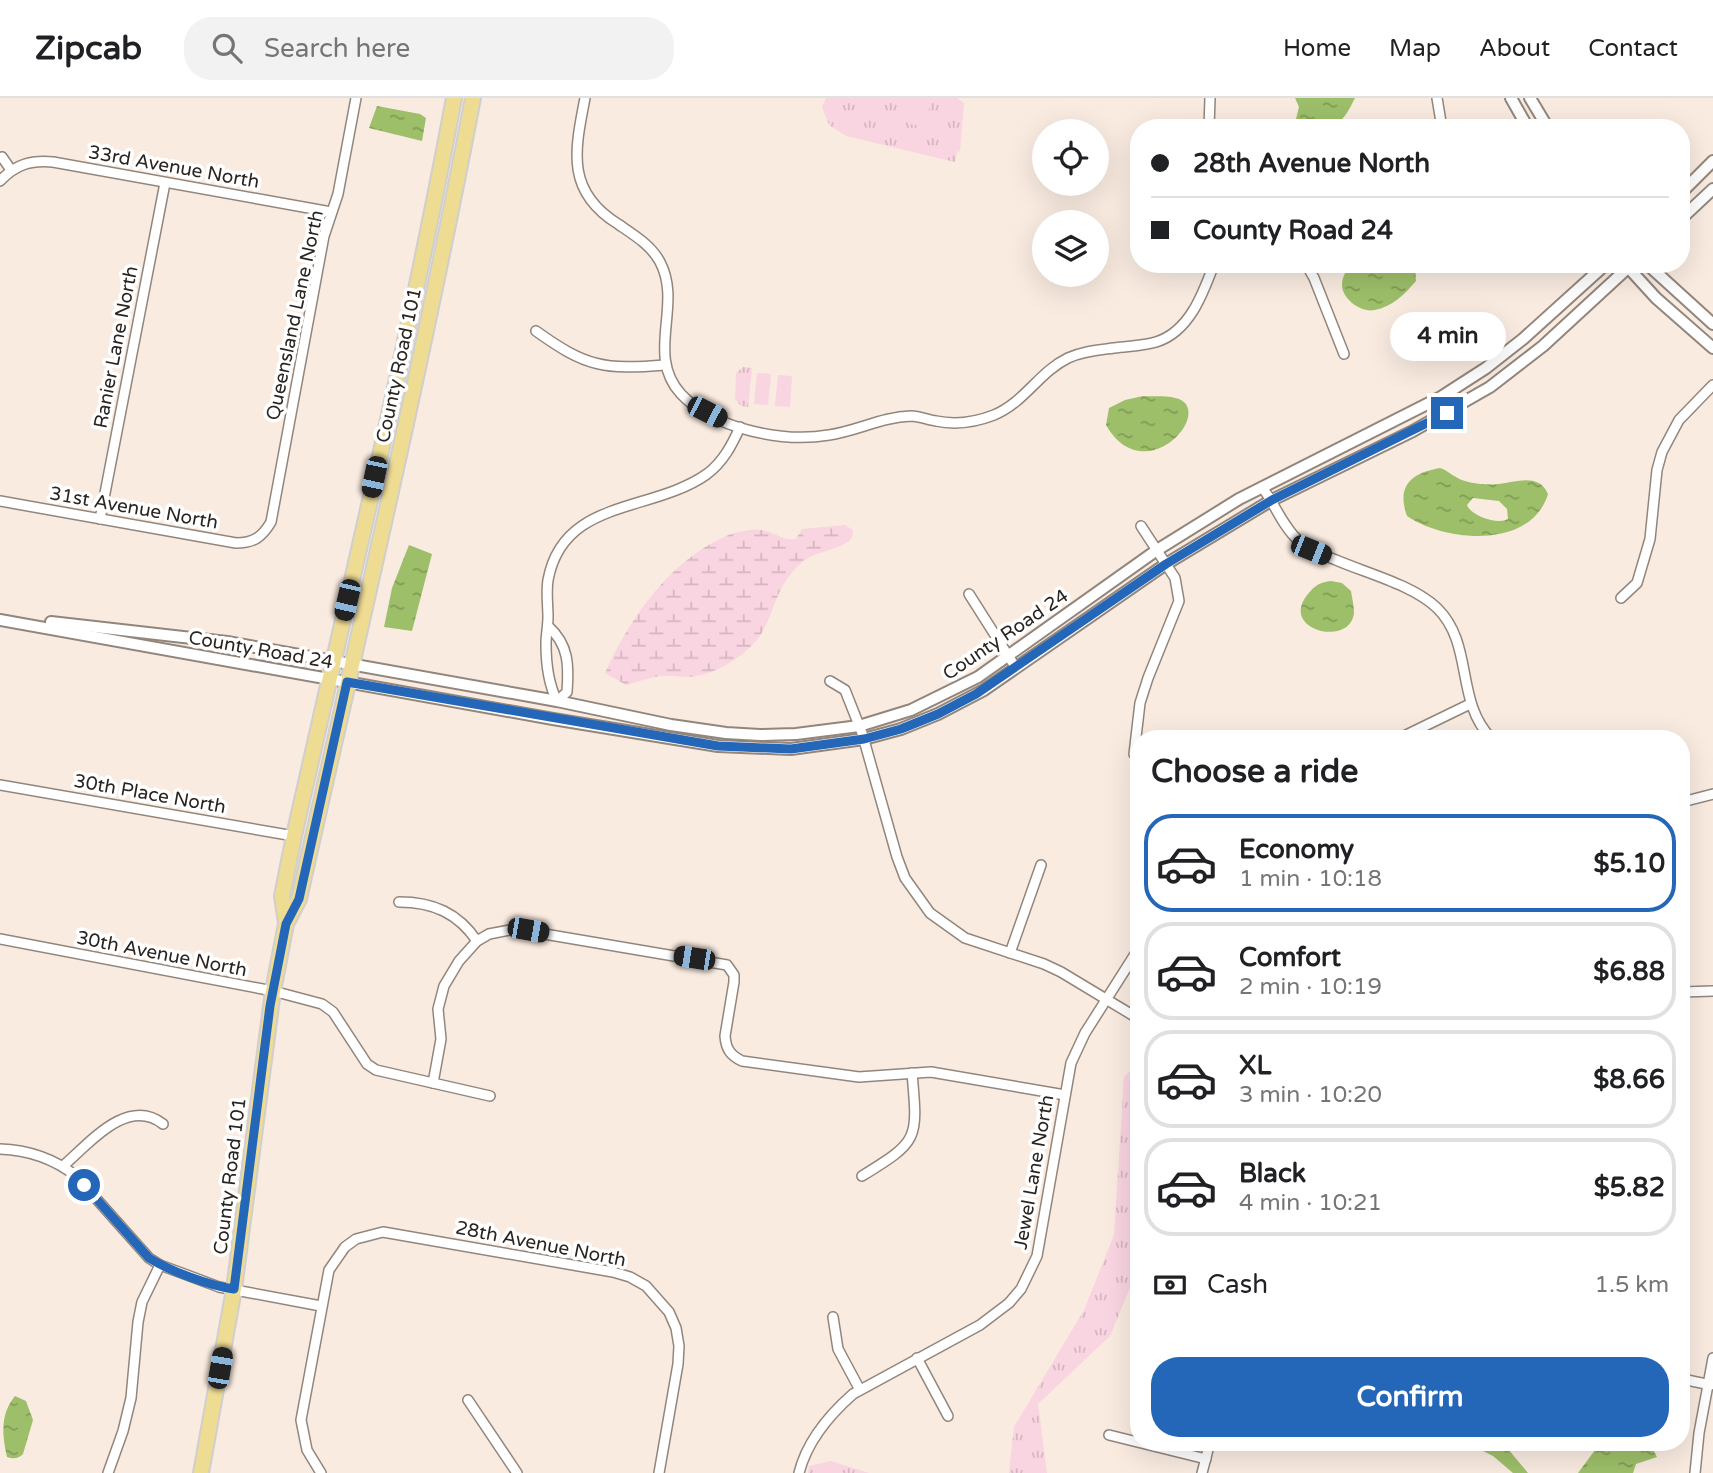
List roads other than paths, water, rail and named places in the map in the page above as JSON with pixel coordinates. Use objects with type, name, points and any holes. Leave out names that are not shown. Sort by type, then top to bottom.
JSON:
[{"type":"main road","name":"County Road 101","points":[[286,924],[282,896],[294,836],[433,208],[454,98]]},
{"type":"main road","name":"County Road 101","points":[[201,1473],[234,1289],[273,991],[286,924],[299,899],[453,201],[472,98]]},
{"type":"street","name":"Queensland Lane North","points":[[261,537],[271,522],[324,236],[338,194],[356,98]]},
{"type":"street","points":[[585,98],[577,141],[577,170],[589,198],[599,210],[638,237],[659,260],[669,289],[663,347],[665,365],[680,393],[723,421],[740,427],[774,435],[807,437],[849,431],[888,418],[914,416],[954,423],[989,417],[1020,400],[1054,366],[1067,359],[1088,351],[1157,342],[1169,336],[1188,319],[1210,273]]},
{"type":"street","points":[[1209,119],[1210,98]]},
{"type":"street","points":[[1437,98],[1440,119]]},
{"type":"street","points":[[1511,98],[1523,119]]},
{"type":"street","points":[[1531,98],[1543,119]]},
{"type":"street","points":[[0,181],[11,170],[2,157]]},
{"type":"street","points":[[1690,184],[1713,161]]},
{"type":"street","name":"33rd Avenue North","points":[[11,170],[24,163],[53,162],[331,212]]},
{"type":"street","name":"Ranier Lane North","points":[[100,519],[165,183]]},
{"type":"street","points":[[1690,211],[1713,189]]},
{"type":"street","points":[[1311,273],[1344,354]]},
{"type":"street","name":"County Road 24","points":[[0,618],[553,719],[748,749],[791,749],[862,733],[978,677],[1157,551],[1262,487],[1441,397],[1523,340],[1596,273]]},
{"type":"street","name":"County Road 24","points":[[0,618],[228,642],[726,733],[862,733],[901,729],[938,714],[984,690],[1166,564],[1272,500],[1413,431],[1490,387],[1543,346],[1620,273]]},
{"type":"street","points":[[1635,273],[1656,298],[1713,348]]},
{"type":"street","points":[[1657,273],[1713,324]]},
{"type":"street","points":[[536,331],[575,357],[593,364],[612,368],[665,365]]},
{"type":"street","points":[[1621,598],[1637,583],[1650,539],[1657,470],[1662,452],[1679,420],[1713,384]]},
{"type":"street","points":[[557,701],[551,690],[546,642],[547,582],[558,552],[573,532],[586,522],[693,483],[709,473],[733,444],[740,427]]},
{"type":"street","points":[[1262,487],[1296,539],[1311,550],[1422,596],[1436,607],[1457,636],[1470,704],[1485,730]]},
{"type":"street","name":"31st Avenue North","points":[[0,501],[236,542],[253,541],[261,537]]},
{"type":"street","points":[[1137,730],[1147,678],[1173,621],[1179,601],[1175,578],[1141,526]]},
{"type":"street","points":[[969,594],[1016,668]]},
{"type":"street","points":[[548,626],[561,638],[567,662],[567,692],[557,701],[553,719]]},
{"type":"street","points":[[830,681],[845,690],[862,733],[905,878],[930,913],[965,938],[1053,968],[1130,1013]]},
{"type":"street","points":[[1416,730],[1470,704]]},
{"type":"street","name":"30th Place North","points":[[0,785],[294,836]]},
{"type":"street","points":[[1690,800],[1713,793]]},
{"type":"street","points":[[1010,953],[1041,865]]},
{"type":"street","points":[[399,902],[424,904],[447,912],[461,921],[477,941]]},
{"type":"street","points":[[433,1083],[441,1039],[439,997],[459,961],[477,941],[502,931],[528,930],[721,963],[731,970],[734,982],[725,1036],[729,1052],[742,1061],[859,1077],[938,1073],[1065,1095]]},
{"type":"street","name":"30th Avenue North","points":[[0,939],[273,991],[322,1004],[333,1012],[367,1064],[376,1070],[490,1096]]},
{"type":"street","name":"Jewel Lane North","points":[[799,1473],[809,1446],[835,1410],[860,1390],[996,1315],[1021,1289],[1037,1256],[1071,1063],[1077,1048],[1130,962]]},
{"type":"street","points":[[1690,992],[1713,991]]},
{"type":"street","points":[[862,1176],[903,1149],[911,1139],[915,1113],[912,1073]]},
{"type":"street","points":[[63,1166],[114,1122],[141,1114],[152,1115],[163,1124]]},
{"type":"street","points":[[0,1149],[38,1154],[63,1166],[76,1176],[149,1258],[160,1265],[219,1287],[321,1306]]},
{"type":"street","name":"28th Avenue North","points":[[321,1473],[307,1450],[301,1420],[329,1270],[345,1247],[369,1234],[397,1233],[613,1272],[646,1286],[669,1312],[679,1346],[659,1473]]},
{"type":"street","points":[[108,1473],[131,1398],[142,1302],[160,1265]]},
{"type":"street","points":[[833,1317],[838,1349],[860,1390]]},
{"type":"street","points":[[917,1358],[948,1416]]},
{"type":"street","points":[[1695,1473],[1699,1433],[1713,1358]]},
{"type":"street","points":[[1690,1380],[1710,1384]]},
{"type":"street","points":[[468,1401],[517,1473]]},
{"type":"street","points":[[1109,1435],[1130,1440]]},
{"type":"street","points":[[1174,1451],[1206,1459]]},
{"type":"street","points":[[1202,1473],[1208,1451]]},
{"type":"water","points":[[1295,98],[1355,98],[1342,119],[1296,119],[1299,107]]},
{"type":"water","points":[[377,106],[420,114],[426,118],[422,141],[369,128]]},
{"type":"water","points":[[1416,273],[1416,281],[1393,303],[1370,310],[1358,307],[1345,295],[1342,285],[1344,274]]},
{"type":"water","points":[[1143,396],[1177,398],[1185,403],[1188,413],[1186,424],[1178,436],[1151,451],[1136,450],[1120,442],[1106,425],[1109,408],[1125,400]]},
{"type":"water","points":[[1440,468],[1462,480],[1477,484],[1533,481],[1544,487],[1548,494],[1539,512],[1524,525],[1506,532],[1485,536],[1443,531],[1423,525],[1407,516],[1404,505],[1405,489],[1409,482],[1430,470]],"holes":[[[1473,498],[1499,501],[1507,509],[1508,519],[1504,521],[1485,518],[1474,513],[1467,505]]]},
{"type":"water","points":[[409,545],[432,554],[412,631],[384,627],[392,588]]},
{"type":"water","points":[[1331,581],[1342,583],[1351,591],[1354,613],[1350,624],[1341,630],[1330,632],[1308,625],[1302,617],[1301,607],[1313,588]]},
{"type":"water","points":[[15,1396],[26,1401],[33,1420],[23,1454],[13,1458],[7,1457],[4,1425],[7,1410]]},
{"type":"water","points":[[1483,1451],[1510,1451],[1528,1473],[1513,1473]]},
{"type":"water","points":[[1594,1451],[1654,1451],[1657,1457],[1636,1464],[1633,1473],[1578,1473]]}]
